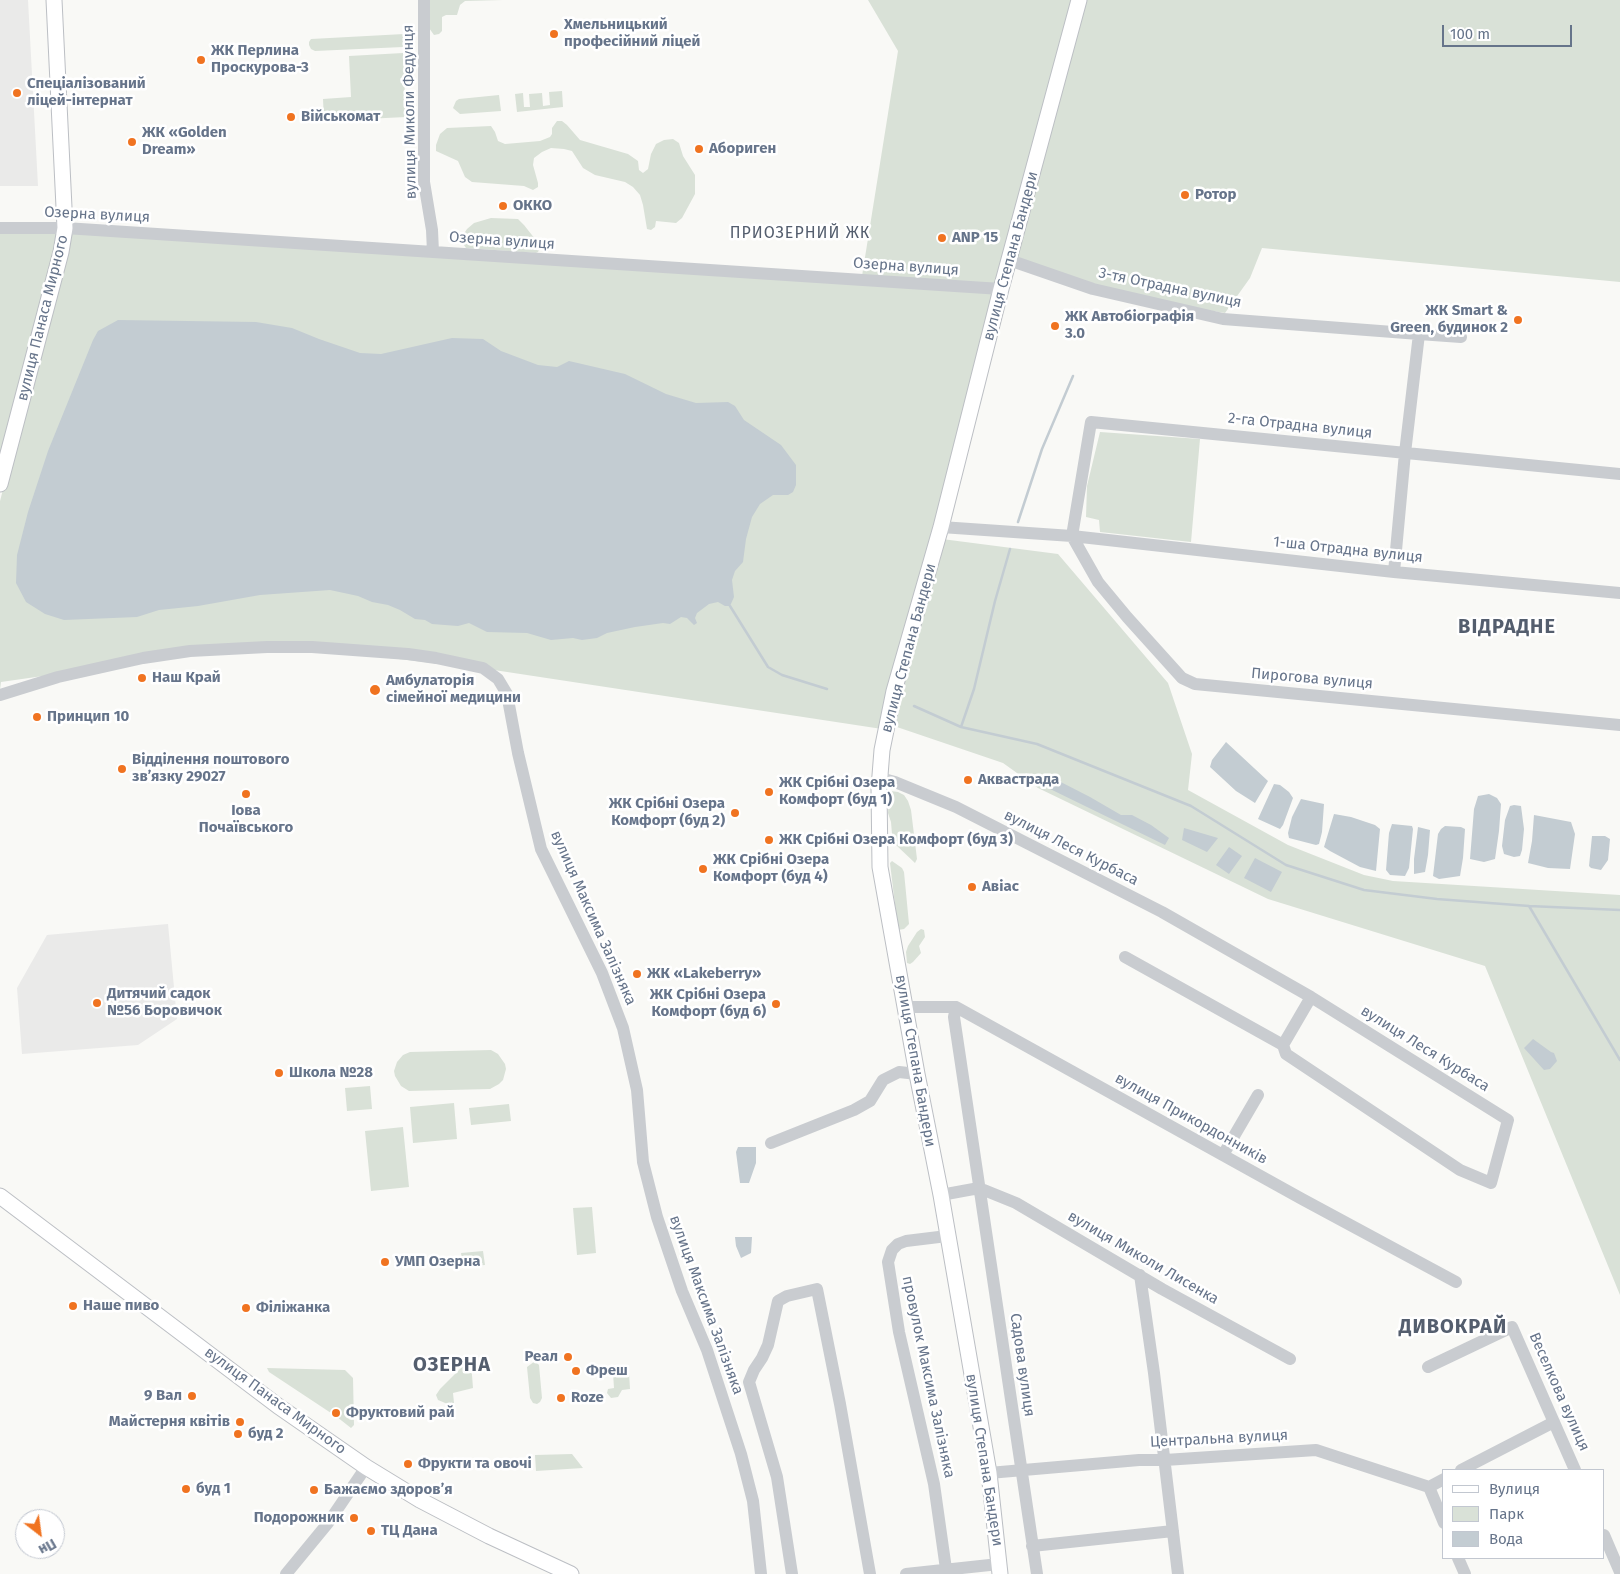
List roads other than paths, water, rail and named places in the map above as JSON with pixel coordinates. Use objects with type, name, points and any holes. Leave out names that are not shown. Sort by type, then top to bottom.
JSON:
[{"type":"main road","name":"вулиця Панаса Мирного","points":[[0,484],[61,252],[65,228],[54,0]]},
{"type":"main road","name":"вулиця Степана Бандери","points":[[1000,1569],[989,1473],[880,866],[880,778],[882,750],[894,692],[941,527],[1001,289],[1078,0]]},
{"type":"main road","name":"вулиця Панаса Мирного","points":[[0,1196],[278,1406],[366,1467],[420,1500],[489,1536],[571,1574]]},
{"type":"street","name":"вулиця Миколи Федунця","points":[[424,0],[424,182],[434,252]]},
{"type":"street","name":"Озерна вулиця","points":[[0,228],[65,228],[1001,289]]},
{"type":"street","name":"3-тя Отрадна вулиця","points":[[1009,260],[1093,289],[1223,318],[1461,337]]},
{"type":"street","points":[[1394,572],[1419,334]]},
{"type":"street","name":"2-га Отрадна вулиця","points":[[1072,536],[1091,422],[1620,474]]},
{"type":"street","name":"1-ша Отрадна вулиця","points":[[941,527],[1072,536],[1394,572],[1620,593]]},
{"type":"street","name":"Пирогова вулиця","points":[[1072,536],[1098,582],[1127,617],[1182,678],[1195,684],[1620,725]]},
{"type":"street","name":"вулиця Максима Залізняка","points":[[0,695],[58,677],[143,658],[190,651],[267,648],[312,647],[436,658],[483,668],[498,679],[507,694],[518,754],[541,849],[602,973],[623,1028],[637,1090],[643,1162],[656,1217],[682,1291],[707,1350],[742,1454],[753,1501],[761,1574]]},
{"type":"street","name":"вулиця Леся Курбаса","points":[[880,778],[894,782],[964,812],[1162,912],[1311,997],[1508,1120],[1491,1183],[1460,1170],[1286,1054],[1283,1045],[1125,957]]},
{"type":"street","points":[[1283,1045],[1311,997]]},
{"type":"street","name":"вулиця Прикордонників","points":[[905,1007],[956,1007],[1456,1282]]},
{"type":"street","name":"Садова вулиця","points":[[956,1007],[954,1017],[1037,1574]]},
{"type":"street","points":[[771,1143],[854,1110],[870,1101],[883,1080],[900,1072],[917,1074]]},
{"type":"street","points":[[1223,1155],[1258,1095]]},
{"type":"street","points":[[940,1195],[979,1188]]},
{"type":"street","name":"вулиця Миколи Лисенка","points":[[979,1188],[1016,1204],[1290,1359]]},
{"type":"street","name":"провулок Максима Залізняка","points":[[946,1568],[934,1484],[899,1332],[888,1262],[892,1250],[898,1244],[906,1241],[947,1236]]},
{"type":"street","points":[[1140,1275],[1178,1574]]},
{"type":"street","name":"вулиця Максима Залізняка","points":[[792,1574],[777,1477],[749,1382],[768,1345],[778,1301],[787,1296],[817,1289],[845,1430],[870,1574]]},
{"type":"street","name":"Веселкова вулиця","points":[[1428,1367],[1512,1327],[1575,1469]]},
{"type":"street","points":[[1463,1469],[1554,1422]]},
{"type":"street","name":"Центральна вулиця","points":[[989,1473],[1139,1460],[1316,1450],[1429,1487]]},
{"type":"street","points":[[286,1574],[328,1523],[366,1467]]},
{"type":"street","points":[[1442,1480],[1429,1487],[1442,1519]]},
{"type":"street","points":[[1032,1546],[1172,1531]]},
{"type":"street","points":[[1605,1537],[1620,1572]]},
{"type":"street","points":[[1458,1559],[1465,1574]]},
{"type":"street","points":[[906,1574],[946,1568],[1000,1569]]},
{"type":"water","points":[[118,320],[256,322],[292,328],[360,353],[381,354],[452,338],[483,339],[501,351],[538,365],[557,367],[569,361],[625,374],[666,394],[696,403],[728,402],[735,406],[744,420],[781,445],[796,465],[796,485],[793,492],[788,495],[773,495],[760,504],[752,517],[746,539],[743,562],[735,571],[732,580],[734,597],[730,606],[725,606],[718,602],[709,604],[697,613],[695,618],[697,623],[694,625],[687,618],[681,617],[670,624],[663,623],[635,627],[607,633],[597,638],[551,640],[527,633],[487,632],[469,623],[458,626],[432,624],[425,620],[415,619],[388,605],[330,590],[260,595],[198,606],[159,610],[137,617],[64,620],[45,614],[26,602],[16,583],[17,555],[28,512],[48,451],[93,340],[98,331]]},
{"type":"water","points":[[1226,742],[1268,781],[1255,803],[1236,791],[1210,767],[1212,760]]},
{"type":"water","points":[[1051,777],[1121,815],[1132,815],[1151,825],[1169,838],[1165,845],[1046,787]]},
{"type":"water","points":[[1274,784],[1280,785],[1293,798],[1280,829],[1258,819]]},
{"type":"water","points":[[1489,794],[1497,798],[1501,804],[1495,859],[1484,862],[1470,859],[1474,809],[1478,796]]},
{"type":"water","points":[[1301,799],[1324,804],[1319,844],[1316,845],[1289,838],[1288,833],[1292,817]]},
{"type":"water","points":[[1510,806],[1521,806],[1524,829],[1520,856],[1514,857],[1504,854],[1502,846],[1505,820]]},
{"type":"water","points":[[1334,814],[1351,817],[1375,825],[1380,829],[1376,871],[1360,867],[1324,847]]},
{"type":"water","points":[[1534,815],[1571,822],[1575,834],[1570,869],[1548,868],[1528,863]]},
{"type":"water","points":[[1392,824],[1412,826],[1413,829],[1409,868],[1405,876],[1390,875],[1386,870],[1389,833]]},
{"type":"water","points":[[1445,826],[1465,829],[1463,858],[1460,876],[1439,879],[1433,876],[1438,834]]},
{"type":"water","points":[[1418,827],[1430,830],[1428,855],[1425,872],[1414,874],[1414,859]]},
{"type":"water","points":[[1184,828],[1218,838],[1207,852],[1182,840]]},
{"type":"water","points":[[1592,836],[1605,836],[1610,839],[1608,860],[1601,870],[1589,866]]},
{"type":"water","points":[[1229,847],[1242,856],[1229,874],[1216,865]]},
{"type":"water","points":[[1255,858],[1282,872],[1271,892],[1244,878]]},
{"type":"water","points":[[1533,1039],[1554,1053],[1557,1061],[1550,1069],[1544,1070],[1524,1048]]},
{"type":"water","points":[[738,1147],[756,1147],[756,1163],[749,1183],[740,1183],[736,1152]]},
{"type":"water","points":[[735,1237],[752,1237],[751,1253],[741,1258],[736,1246]]},
{"type":"waterway","points":[[1018,522],[1042,449],[1073,376]]},
{"type":"waterway","points":[[961,727],[974,689],[995,601],[1010,549]]},
{"type":"waterway","points":[[730,606],[768,667],[782,675],[827,689]]},
{"type":"waterway","points":[[914,706],[961,727],[1037,744],[1191,806],[1286,865],[1364,890],[1437,899],[1620,910]]},
{"type":"waterway","points":[[1529,906],[1620,1060]]},
{"type":"place","name":"Хмельницький професійний ліцей","points":[[554,34]]},
{"type":"place","name":"ЖК Перлина Проскурова-3","points":[[201,60]]},
{"type":"place","name":"Спеціалізований ліцей-інтернат","points":[[17,93]]},
{"type":"place","name":"Військомат","points":[[291,117]]},
{"type":"place","name":"ЖК «Golden Dream»","points":[[132,142]]},
{"type":"place","name":"Абориген","points":[[699,149]]},
{"type":"place","name":"Ротор","points":[[1185,195]]},
{"type":"place","name":"ОККО","points":[[503,206]]},
{"type":"place","name":"ANP 15","points":[[942,238]]},
{"type":"place","name":"ЖК Smart & Green, будинок 2","points":[[1518,320]]},
{"type":"place","name":"ЖК Автобіографія 3.0","points":[[1055,326]]},
{"type":"place","name":"Наш Край","points":[[142,678]]},
{"type":"place","name":"Амбулаторія сімейної медицини","points":[[375,690]]},
{"type":"place","name":"Принцип 10","points":[[37,717]]},
{"type":"place","name":"Відділення поштового зв’язку 29027","points":[[122,769]]},
{"type":"place","name":"Аквастрада","points":[[968,780]]},
{"type":"place","name":"ЖК Срібні Озера Комфорт (буд 1)","points":[[769,792]]},
{"type":"place","name":"Іова Почаївського","points":[[246,794]]},
{"type":"place","name":"ЖК Срібні Озера Комфорт (буд 2)","points":[[735,813]]},
{"type":"place","name":"ЖК Срібні Озера Комфорт (буд 3)","points":[[769,840]]},
{"type":"place","name":"ЖК Срібні Озера Комфорт (буд 4)","points":[[703,869]]},
{"type":"place","name":"Авіас","points":[[972,887]]},
{"type":"place","name":"ЖК «Lakeberry»","points":[[637,974]]},
{"type":"place","name":"Дитячий садок №56 Боровичок","points":[[97,1003]]},
{"type":"place","name":"ЖК Срібні Озера Комфорт (буд 6)","points":[[776,1004]]},
{"type":"place","name":"Школа №28","points":[[279,1073]]},
{"type":"place","name":"УМП Озерна","points":[[385,1262]]},
{"type":"place","name":"Наше пиво","points":[[73,1306]]},
{"type":"place","name":"Філіжанка","points":[[246,1308]]},
{"type":"place","name":"Реал","points":[[568,1357]]},
{"type":"place","name":"Фреш","points":[[576,1371]]},
{"type":"place","name":"9 Вал","points":[[192,1396]]},
{"type":"place","name":"Roze","points":[[561,1398]]},
{"type":"place","name":"Фруктовий рай","points":[[336,1413]]},
{"type":"place","name":"Майстерня квітів","points":[[240,1422]]},
{"type":"place","name":"буд 2","points":[[238,1434]]},
{"type":"place","name":"Фрукти та овочі","points":[[408,1464]]},
{"type":"place","name":"буд 1","points":[[186,1489]]},
{"type":"place","name":"Бажаємо здоровʼя","points":[[314,1490]]},
{"type":"place","name":"Подорожник","points":[[354,1518]]},
{"type":"place","name":"ТЦ Дана","points":[[371,1531]]},
{"type":"district","name":"ПРИОЗЕРНИЙ ЖК","points":[[800,234]]},
{"type":"district","name":"ВІДРАДНЕ","points":[[1507,627]]},
{"type":"district","name":"ДИВОКРАЙ","points":[[1453,1327]]},
{"type":"district","name":"ОЗЕРНА","points":[[452,1365]]}]
